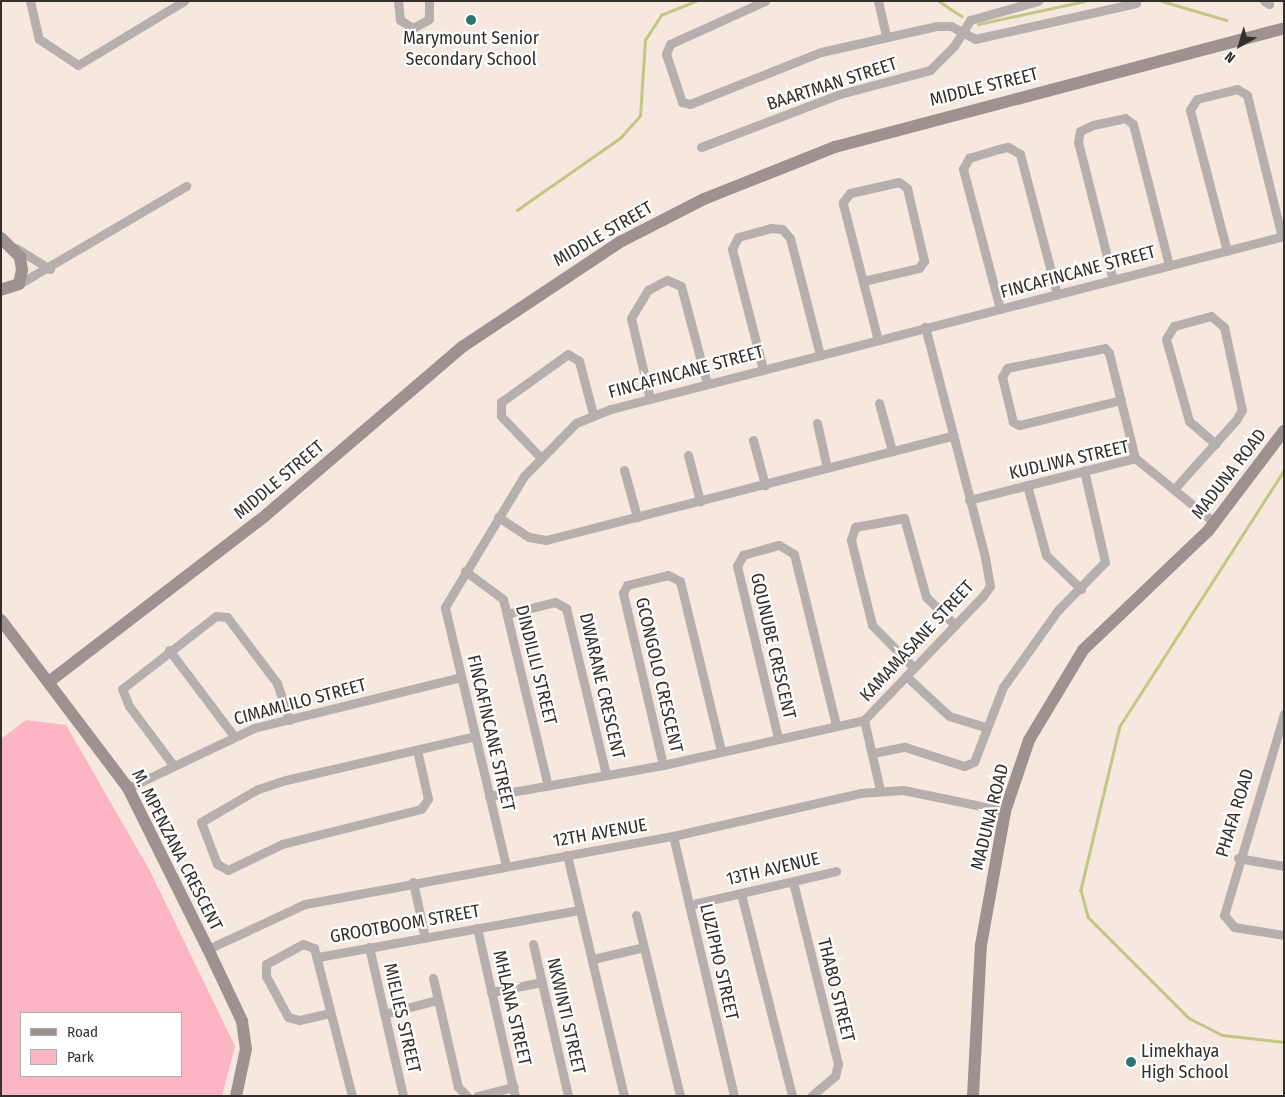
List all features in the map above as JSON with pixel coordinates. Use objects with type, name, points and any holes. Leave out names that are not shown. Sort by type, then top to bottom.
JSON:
[{"type":"main road","name":"MIDDLE STREET","points":[[50,681],[266,515],[462,347],[620,242],[704,199],[844,144],[1284,28]]},
{"type":"main road","points":[[1,290],[18,284],[22,263],[6,242]]},
{"type":"main road","name":"MADUNA ROAD","points":[[972,1096],[977,969],[1006,811],[1029,740],[1083,650],[1215,523],[1284,431]]},
{"type":"main road","name":"M. MPENZANA CRESCENT","points":[[2,621],[50,681],[128,788],[208,949],[242,1021],[246,1049],[236,1096]]},
{"type":"street","points":[[30,1],[39,39],[78,65],[184,1]]},
{"type":"street","points":[[398,1],[400,20],[413,28],[429,18],[429,1]]},
{"type":"street","points":[[765,1],[670,44],[666,54],[679,100],[690,104],[787,62],[944,25],[975,39],[1136,3]]},
{"type":"street","points":[[878,1],[886,38]]},
{"type":"street","name":"BAARTMAN STREET","points":[[701,147],[840,94],[930,70],[963,35],[968,22],[978,16],[1038,1]]},
{"type":"street","points":[[1226,251],[1190,110],[1197,99],[1237,89],[1247,95],[1283,236]]},
{"type":"street","points":[[1113,280],[1078,142],[1082,130],[1093,125],[1122,118],[1134,124],[1169,265]]},
{"type":"street","points":[[1000,309],[964,169],[969,158],[999,149],[1008,147],[1020,154],[1057,294]]},
{"type":"street","points":[[863,281],[919,268],[924,261],[907,188],[899,182],[850,193],[844,200],[863,281],[878,340]]},
{"type":"street","points":[[18,284],[50,269],[186,186]]},
{"type":"street","points":[[763,369],[732,249],[738,237],[771,228],[782,229],[790,238],[820,355]]},
{"type":"street","name":"FINCAFINCANE STREET","points":[[506,866],[445,611],[465,571],[524,476],[576,423],[593,414],[763,369],[1283,236]]},
{"type":"street","points":[[6,242],[50,269]]},
{"type":"street","points":[[650,399],[631,318],[648,290],[667,280],[681,286],[707,384]]},
{"type":"street","points":[[1175,488],[1214,444],[1243,406],[1223,324],[1211,316],[1174,326],[1166,339],[1188,422],[1214,444]]},
{"type":"street","name":"KAMAMASANE STREET","points":[[489,796],[663,765],[864,720],[955,625],[990,586],[954,435],[925,328]]},
{"type":"street","points":[[1120,400],[1019,425],[1013,422],[1002,377],[1007,368],[1102,346],[1109,353],[1135,458]]},
{"type":"street","points":[[541,458],[501,416],[501,402],[568,354],[579,361],[593,414]]},
{"type":"street","points":[[879,403],[892,452]]},
{"type":"street","points":[[817,422],[828,468]]},
{"type":"street","points":[[498,517],[542,540],[954,435]]},
{"type":"street","points":[[753,440],[765,484]]},
{"type":"street","points":[[688,455],[700,501]]},
{"type":"street","name":"KUDLIWA STREET","points":[[969,500],[1135,458],[1175,488],[1215,523]]},
{"type":"street","points":[[624,470],[636,517]]},
{"type":"street","points":[[873,753],[905,747],[968,766],[976,760],[986,727],[1003,687],[1055,614],[1080,589],[1106,558],[1084,470]]},
{"type":"street","points":[[1028,486],[1046,555],[1080,589]]},
{"type":"street","points":[[914,668],[872,625],[851,537],[856,527],[904,518],[926,597],[955,625]]},
{"type":"street","name":"GQUNUBE CRESCENT","points":[[778,738],[737,566],[743,555],[779,545],[794,554],[836,725]]},
{"type":"street","name":"DINDILILI STREET","points":[[465,571],[499,592],[507,614],[548,786]]},
{"type":"street","name":"GCONGOLO CRESCENT","points":[[663,765],[623,593],[627,585],[660,577],[674,575],[680,580],[721,751]]},
{"type":"street","name":"DWARANE CRESCENT","points":[[507,614],[555,602],[566,608],[606,775]]},
{"type":"street","points":[[173,765],[122,692],[169,650],[211,618],[227,617],[277,683],[289,720]]},
{"type":"street","points":[[169,650],[233,736]]},
{"type":"street","points":[[906,676],[948,716],[986,727]]},
{"type":"street","name":"CIMAMLILO STREET","points":[[128,788],[233,736],[461,677]]},
{"type":"street","name":"PHAFA ROAD","points":[[1280,934],[1226,923],[1224,915],[1238,858],[1284,714]]},
{"type":"street","points":[[864,720],[880,790]]},
{"type":"street","points":[[417,750],[428,798],[421,809],[282,844],[228,870],[217,864],[201,830],[207,816],[272,784],[475,736]]},
{"type":"street","name":"12TH AVENUE","points":[[208,949],[305,904],[414,882],[673,836],[880,790],[1006,811]]},
{"type":"street","name":"LUZIPHO STREET","points":[[673,836],[734,1096]]},
{"type":"street","points":[[567,855],[624,1096]]},
{"type":"street","points":[[1238,858],[1284,866]]},
{"type":"street","name":"13TH AVENUE","points":[[689,905],[836,871]]},
{"type":"street","points":[[414,882],[425,938]]},
{"type":"street","name":"THABO STREET","points":[[793,882],[838,1064],[835,1076],[811,1096]]},
{"type":"street","points":[[741,894],[792,1096]]},
{"type":"street","name":"GROOTBOOM STREET","points":[[352,1096],[330,1013],[318,957],[580,910]]},
{"type":"street","points":[[636,915],[680,1096]]},
{"type":"street","name":"MHLANA STREET","points":[[477,928],[515,1092]]},
{"type":"street","points":[[318,957],[314,948],[303,944],[269,961],[265,970],[290,1019],[330,1013]]},
{"type":"street","name":"NKWINTI STREET","points":[[533,944],[568,1096]]},
{"type":"street","name":"MIELIES STREET","points":[[369,947],[403,1096]]},
{"type":"street","points":[[592,959],[644,947]]},
{"type":"street","points":[[433,978],[458,1087],[467,1096]]},
{"type":"street","points":[[491,992],[542,982]]},
{"type":"street","points":[[384,1014],[437,1000]]},
{"type":"street","points":[[477,1096],[515,1092]]},
{"type":"green space","points":[[26,720],[66,725],[149,869],[235,1046],[222,1096],[1,1096],[1,739]]},
{"type":"waterway","points":[[517,210],[620,138],[640,116],[645,40],[661,15],[696,1]]},
{"type":"waterway","points":[[939,1],[961,16]]},
{"type":"waterway","points":[[978,24],[1085,1]]},
{"type":"waterway","points":[[1162,1],[1226,20]]},
{"type":"waterway","points":[[1284,471],[1120,726],[1081,890],[1088,917],[1189,1018],[1222,1035],[1284,1042]]},
{"type":"place","name":"Marymount Senior Secondary School","points":[[471,20]]},
{"type":"place","name":"Limekhaya High School","points":[[1131,1062]]}]
